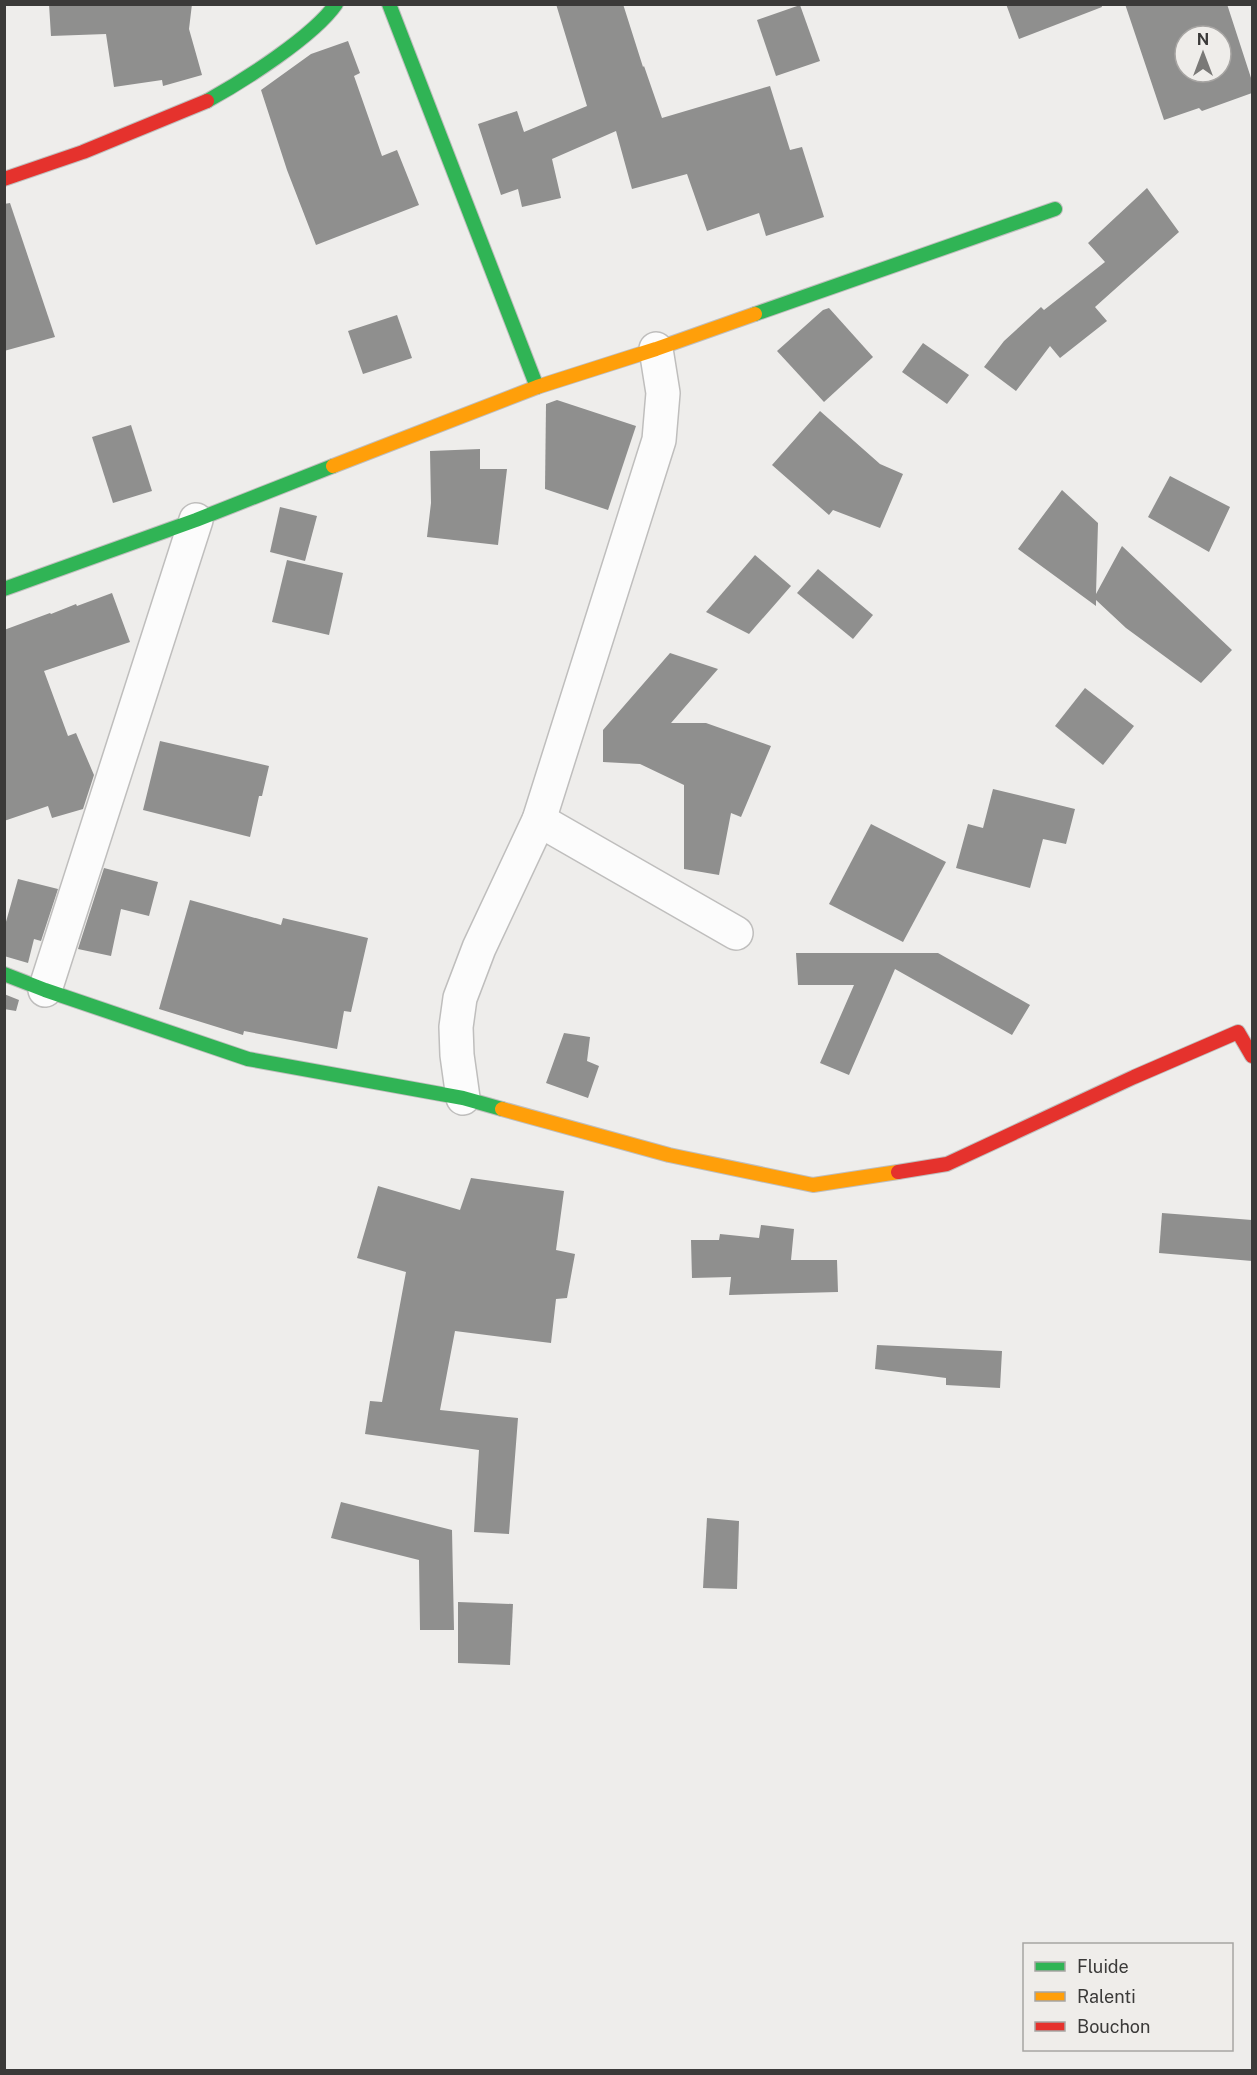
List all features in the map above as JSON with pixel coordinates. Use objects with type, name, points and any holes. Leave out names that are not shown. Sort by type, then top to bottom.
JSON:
[{"type":"street","points":[[4,179],[82,152],[214,98],[300,39],[329,14],[336,4]]},
{"type":"street","points":[[389,4],[537,387]]},
{"type":"street","points":[[4,589],[196,520],[537,387],[656,349],[1055,209]]},
{"type":"street","points":[[463,1098],[457,1055],[456,1027],[459,998],[479,948],[538,820],[659,440],[663,393],[656,349]]},
{"type":"street","points":[[45,990],[196,520]]},
{"type":"street","points":[[538,820],[736,933]]},
{"type":"street","points":[[4,974],[248,1059],[463,1098],[669,1155],[813,1185],[947,1164],[1134,1077],[1238,1032],[1252,1056]]},
{"type":"building","points":[[49,4],[192,4],[189,29],[202,75],[163,86],[162,80],[114,87],[106,34],[51,36]]},
{"type":"building","points":[[556,4],[623,4],[662,118],[770,86],[790,150],[802,147],[824,217],[766,236],[759,213],[707,231],[687,174],[632,189],[616,131],[552,159],[561,198],[522,207],[518,189],[501,195],[478,124],[517,111],[524,132],[587,106]]},
{"type":"building","points":[[1006,4],[1101,4],[1102,7],[1019,39]]},
{"type":"building","points":[[1125,4],[1227,4],[1252,81],[1252,93],[1202,111],[1199,108],[1164,120]]},
{"type":"building","points":[[800,5],[820,61],[776,76],[757,20]]},
{"type":"building","points":[[348,41],[360,73],[354,76],[382,156],[397,150],[419,205],[316,245],[287,170],[261,90],[311,54]]},
{"type":"building","points":[[1147,188],[1179,232],[1095,307],[1107,321],[1060,358],[1050,346],[1016,391],[984,367],[1004,341],[1041,307],[1044,310],[1105,262],[1088,243]]},
{"type":"building","points":[[10,203],[55,337],[4,351],[4,204]]},
{"type":"building","points":[[829,308],[873,357],[824,402],[777,351],[823,310]]},
{"type":"building","points":[[397,315],[412,358],[363,374],[348,331]]},
{"type":"building","points":[[923,343],[969,375],[947,404],[902,372]]},
{"type":"building","points":[[557,400],[636,426],[608,510],[545,489],[546,404]]},
{"type":"building","points":[[820,411],[880,464],[903,474],[880,528],[833,510],[829,515],[772,465]]},
{"type":"building","points":[[131,425],[152,491],[113,503],[92,437]]},
{"type":"building","points":[[480,449],[480,469],[507,469],[498,545],[427,537],[431,503],[430,451]]},
{"type":"building","points":[[1170,476],[1230,507],[1209,552],[1148,517]]},
{"type":"building","points":[[1062,490],[1098,523],[1096,594],[1122,546],[1232,650],[1201,683],[1126,628],[1096,600],[1096,606],[1018,549]]},
{"type":"building","points":[[280,507],[317,516],[305,561],[270,552]]},
{"type":"building","points":[[755,555],[791,586],[749,634],[706,612]]},
{"type":"building","points":[[287,560],[343,573],[329,635],[272,622]]},
{"type":"building","points":[[818,569],[873,615],[853,639],[797,593]]},
{"type":"building","points":[[112,593],[130,642],[44,671],[68,736],[76,733],[94,775],[83,809],[52,818],[48,806],[4,821],[4,630]]},
{"type":"building","points":[[670,653],[718,669],[671,723],[706,723],[771,746],[741,817],[731,813],[719,875],[684,869],[684,785],[640,764],[603,762],[603,730]]},
{"type":"building","points":[[1085,688],[1134,726],[1103,765],[1055,726]]},
{"type":"building","points":[[160,741],[269,766],[262,796],[259,796],[250,837],[143,810]]},
{"type":"building","points":[[993,789],[1075,809],[1066,844],[1043,839],[1030,888],[956,868],[968,824],[983,828]]},
{"type":"building","points":[[871,824],[946,862],[903,942],[829,904]]},
{"type":"building","points":[[104,868],[158,882],[149,916],[121,909],[111,956],[78,949]]},
{"type":"building","points":[[18,879],[58,889],[41,941],[34,939],[28,963],[4,956],[4,929]]},
{"type":"building","points":[[190,900],[281,925],[283,918],[368,938],[351,1012],[344,1011],[337,1049],[244,1031],[243,1035],[159,1009]]},
{"type":"building","points":[[796,953],[938,953],[1030,1005],[1012,1035],[895,969],[849,1075],[820,1063],[854,985],[798,985]]},
{"type":"building","points":[[4,994],[19,1000],[16,1011],[4,1009]]},
{"type":"building","points":[[564,1033],[590,1037],[587,1061],[599,1066],[588,1098],[546,1083]]},
{"type":"building","points":[[471,1178],[564,1191],[556,1250],[575,1254],[567,1298],[556,1299],[551,1343],[455,1331],[440,1410],[518,1418],[509,1534],[474,1532],[479,1450],[365,1434],[370,1401],[382,1402],[406,1272],[357,1258],[378,1186],[460,1210]]},
{"type":"building","points":[[1162,1213],[1252,1220],[1252,1261],[1159,1253]]},
{"type":"building","points":[[761,1225],[794,1229],[791,1260],[837,1260],[838,1292],[729,1295],[731,1277],[692,1278],[691,1240],[719,1240],[720,1234],[759,1238]]},
{"type":"building","points":[[877,1345],[1002,1351],[1000,1388],[946,1385],[946,1378],[875,1369]]},
{"type":"building","points":[[341,1502],[452,1530],[454,1630],[420,1630],[419,1560],[331,1538]]},
{"type":"building","points":[[707,1518],[739,1521],[737,1589],[703,1588]]},
{"type":"building","points":[[458,1602],[513,1604],[510,1665],[458,1663]]},
{"type":"traffic: fast","points":[[207,101],[295,44],[336,4]]},
{"type":"traffic: fast","points":[[389,4],[537,387]]},
{"type":"traffic: fast","points":[[755,314],[1055,209]]},
{"type":"traffic: fast","points":[[4,589],[196,520],[333,466]]},
{"type":"traffic: fast","points":[[4,974],[248,1059],[463,1098],[502,1109]]},
{"type":"traffic: slow","points":[[333,466],[537,387],[755,314]]},
{"type":"traffic: slow","points":[[502,1109],[669,1155],[813,1185],[898,1172]]},
{"type":"traffic: jam","points":[[4,179],[83,152],[207,101]]},
{"type":"traffic: jam","points":[[898,1172],[947,1164],[1134,1077],[1238,1032],[1252,1056]]}]
